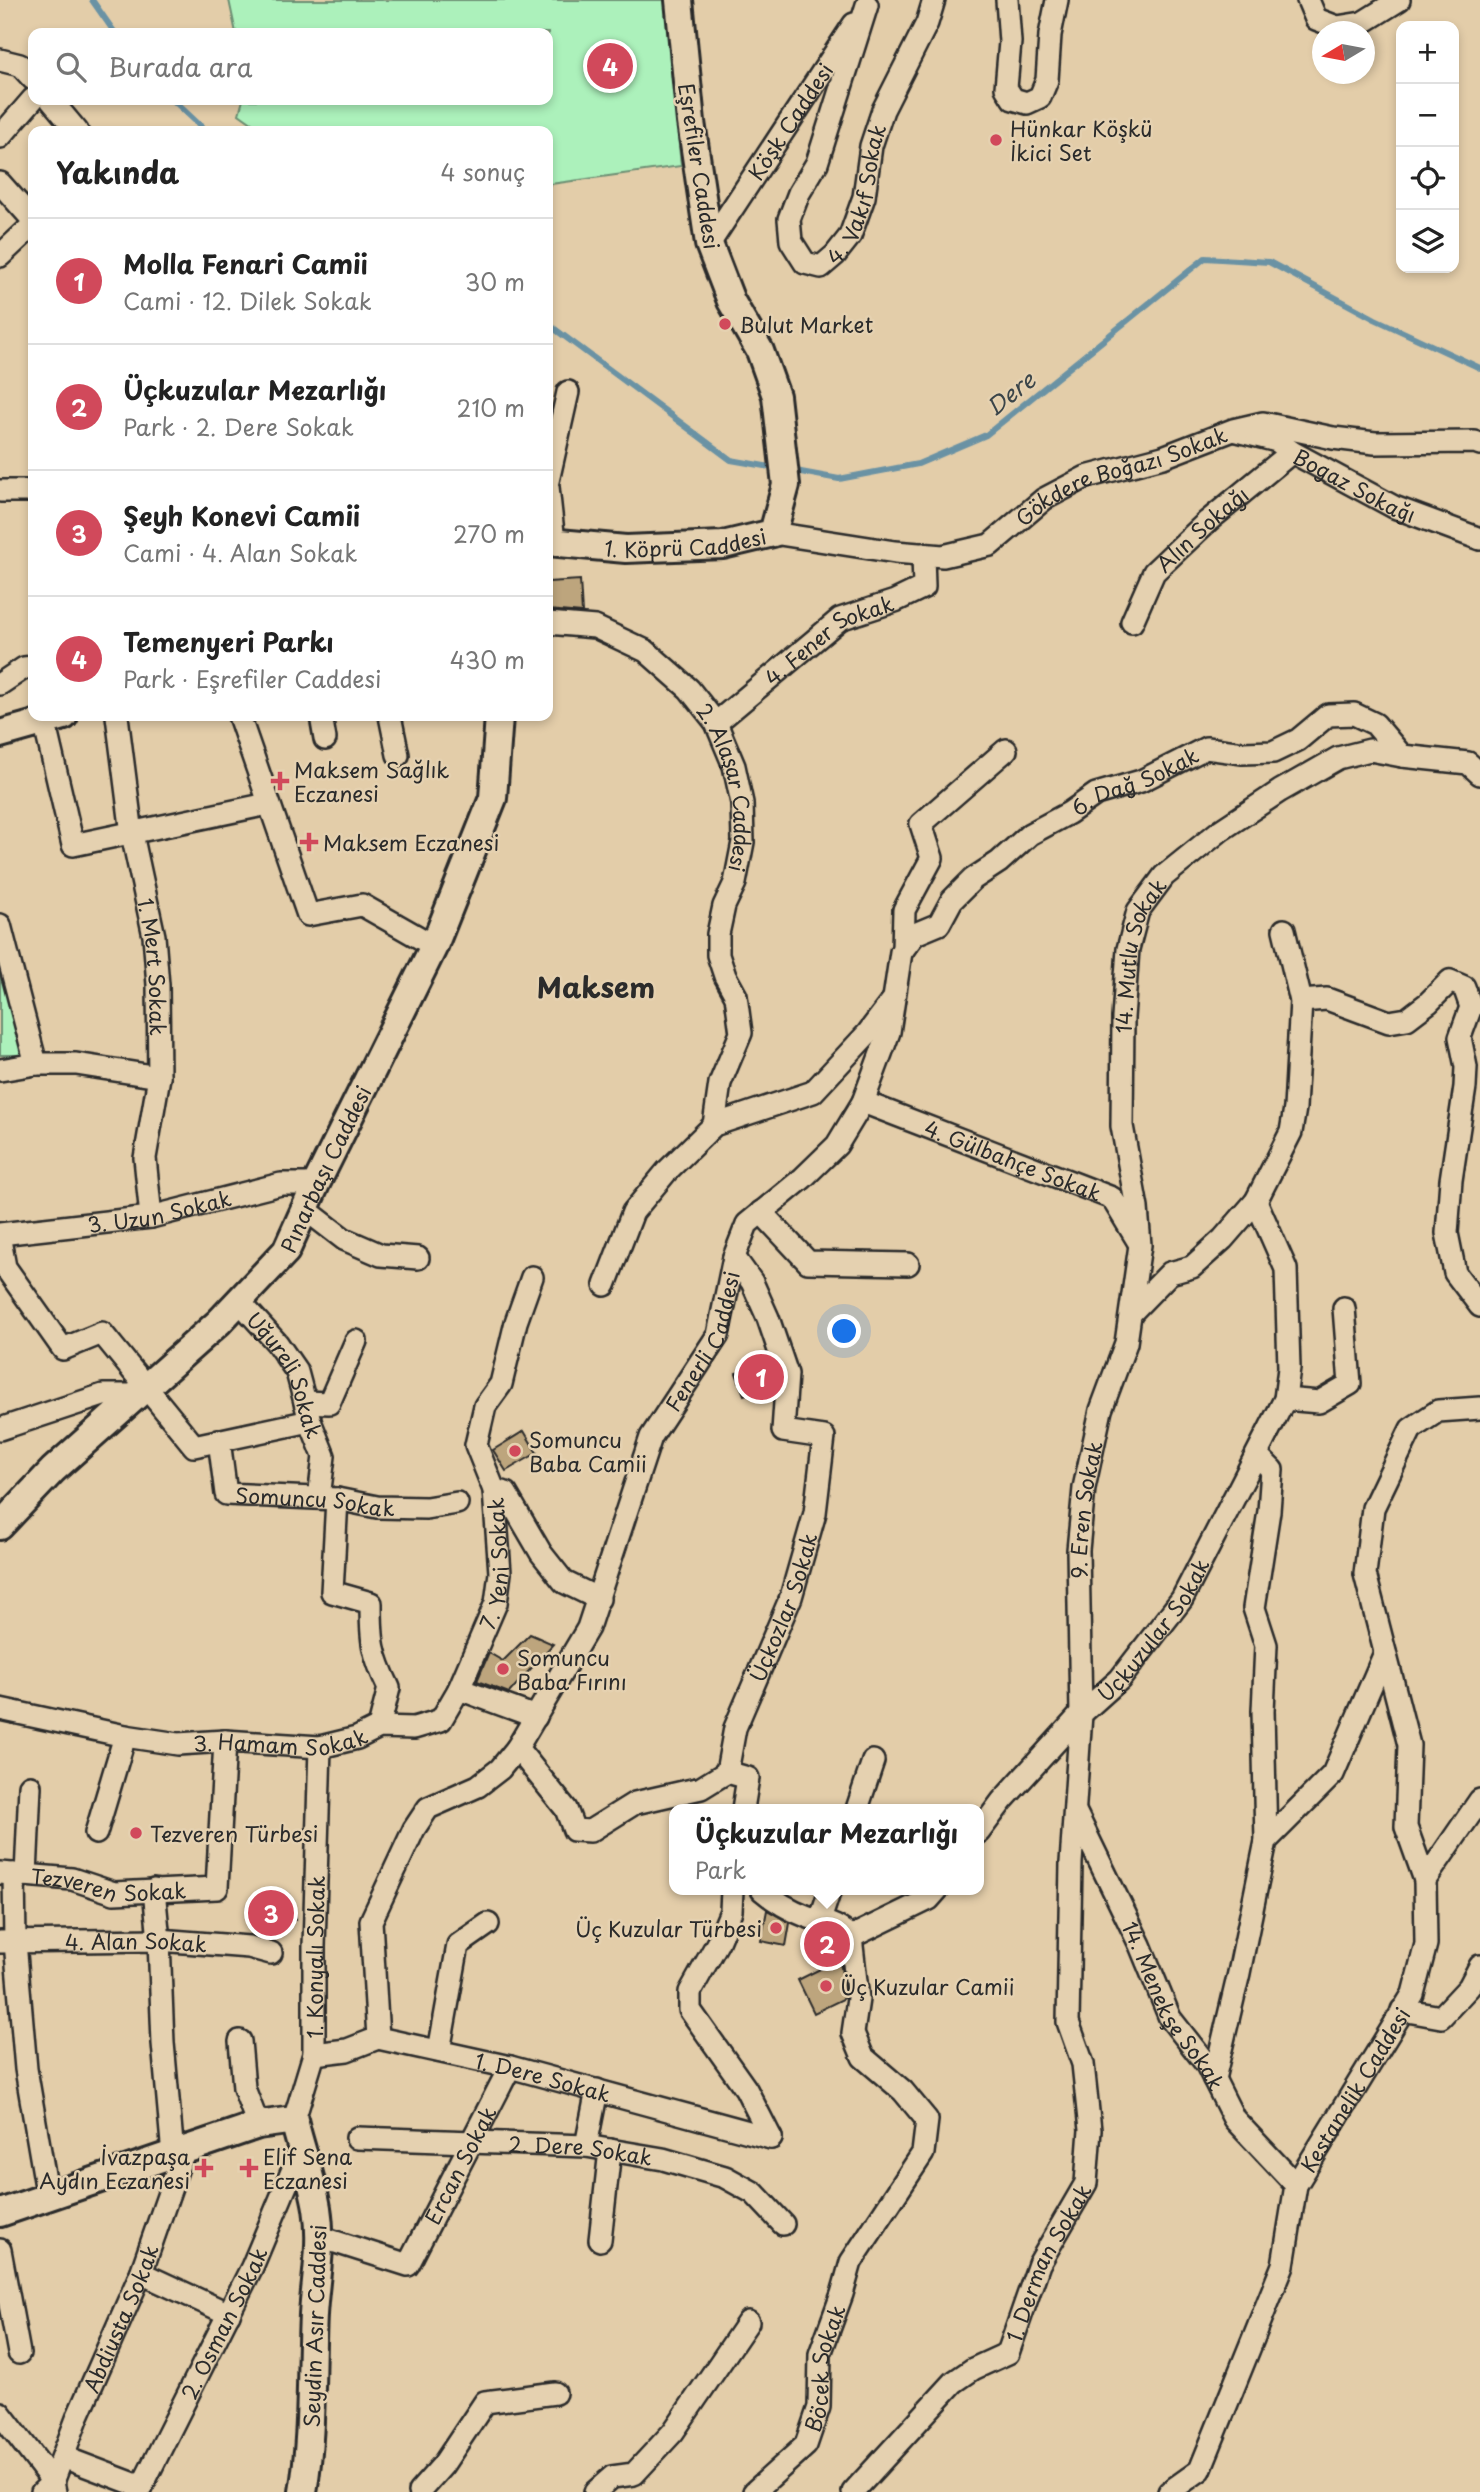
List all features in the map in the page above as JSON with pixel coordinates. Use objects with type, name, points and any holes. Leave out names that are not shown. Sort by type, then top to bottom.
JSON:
[{"type":"main road","name":"Eşrefiler Caddesi","points":[[679,0],[691,122],[709,244],[731,301],[760,351],[776,396],[786,485]]},
{"type":"main road","name":"1. Köprü Caddesi","points":[[553,542],[625,549],[723,545],[773,533],[786,485]]},
{"type":"main road","points":[[0,734],[44,721]]},
{"type":"main road","name":"Pınarbaşı Caddesi","points":[[0,1526],[53,1470],[239,1301],[286,1251],[316,1184],[434,946],[493,798],[499,721]]},
{"type":"main road","points":[[0,2213],[258,2125],[294,2120]]},
{"type":"main road","name":"Seydin Asır Caddesi","points":[[294,2120],[312,2183],[320,2237],[313,2314],[311,2418],[303,2492]]},
{"type":"street","name":"4. Vakıf Sokak","points":[[868,2],[817,163],[799,193],[789,219],[791,240],[805,263],[821,267],[850,236],[864,197],[871,146],[883,110],[927,23],[934,0]]},
{"type":"street","points":[[1007,0],[1010,42],[1006,88],[1013,99],[1027,103],[1040,97],[1047,80],[1050,35],[1057,0]]},
{"type":"street","points":[[1308,0],[1317,19],[1337,27],[1362,23],[1399,0]]},
{"type":"street","name":"Köşk Caddesi","points":[[709,244],[868,2]]},
{"type":"street","points":[[0,60],[20,65],[28,74]]},
{"type":"street","points":[[0,137],[28,105]]},
{"type":"street","points":[[55,105],[73,126]]},
{"type":"street","points":[[0,183],[28,216]]},
{"type":"street","points":[[0,256],[28,227]]},
{"type":"street","points":[[553,459],[568,392]]},
{"type":"street","name":"Gökdere Boğazı Sokak","points":[[773,533],[895,552],[943,556],[990,545],[1044,499],[1086,477],[1163,457],[1233,430],[1263,423],[1333,438],[1375,443],[1480,444]]},
{"type":"street","name":"Bogaz Sokağı","points":[[1233,430],[1277,441],[1292,452],[1395,507],[1480,539]]},
{"type":"street","name":"Alın Sokağı","points":[[1132,622],[1154,572],[1208,521],[1292,452]]},
{"type":"street","points":[[0,491],[28,491]]},
{"type":"street","name":"4. Fener Sokak","points":[[716,723],[840,619],[895,601],[924,587],[923,554]]},
{"type":"street","name":"2. Alaşar Caddesi","points":[[553,623],[595,627],[646,651],[690,689],[716,723],[734,766],[742,803],[743,842],[735,883],[724,906],[718,934],[718,955],[736,996],[741,1033],[720,1083],[714,1125]]},
{"type":"street","points":[[0,684],[28,668]]},
{"type":"street","name":"6. Dağ Sokak","points":[[903,950],[915,933],[939,924],[951,900],[973,879],[999,862],[1030,834],[1069,813],[1096,794],[1141,781],[1206,748],[1243,753],[1273,752],[1298,740],[1328,715],[1354,713],[1375,724],[1402,756]]},
{"type":"street","points":[[54,721],[73,845],[268,804]]},
{"type":"street","name":"1. Mert Sokak","points":[[118,721],[132,834],[154,936],[158,985],[159,1077],[145,1158],[150,1217]]},
{"type":"street","points":[[241,721],[308,915],[362,905],[434,946]]},
{"type":"street","points":[[322,721],[325,739]]},
{"type":"street","points":[[391,721],[398,755]]},
{"type":"street","points":[[605,1285],[633,1212],[667,1171],[714,1125],[813,1092],[867,1034],[893,1000],[903,950],[904,911],[932,858],[921,824],[1006,750]]},
{"type":"street","name":"14. Mutlu Sokak","points":[[1131,1313],[1140,1245],[1137,1208],[1122,1126],[1123,1018],[1128,949],[1138,911],[1164,876],[1221,830],[1280,791],[1338,758],[1370,750],[1402,756]]},
{"type":"street","points":[[1402,756],[1476,765]]},
{"type":"street","points":[[0,925],[36,1064]]},
{"type":"street","points":[[1131,1313],[1170,1273],[1192,1267],[1223,1239],[1256,1201],[1290,1132],[1297,1086],[1301,1001],[1284,930]]},
{"type":"street","points":[[1301,1001],[1327,999],[1389,1022],[1407,1019],[1450,981],[1464,987],[1471,1007],[1460,1037],[1473,1065],[1465,1087],[1451,1180],[1447,1233],[1455,1273],[1480,1306]]},
{"type":"street","name":"Fenerli Caddesi","points":[[378,2038],[371,1921],[414,1829],[428,1808],[478,1786],[500,1769],[517,1748],[589,1628],[651,1437],[718,1335],[734,1257],[747,1224],[838,1145],[863,1102],[889,1032],[893,1000]]},
{"type":"street","points":[[0,1069],[36,1064],[76,1064],[159,1077]]},
{"type":"street","name":"4. Gülbahçe Sokak","points":[[863,1102],[1112,1199],[1140,1245]]},
{"type":"street","name":"3. Uzun Sokak","points":[[0,1234],[150,1217],[281,1184],[316,1184]]},
{"type":"street","name":"Üçkuzular Sokak","points":[[984,1825],[1002,1801],[1081,1713],[1119,1679],[1182,1599],[1284,1399],[1289,1368],[1286,1269],[1256,1201]]},
{"type":"street","points":[[305,1209],[344,1239],[381,1255],[418,1258]]},
{"type":"street","points":[[761,1212],[808,1262],[908,1264]]},
{"type":"street","points":[[0,1240],[5,1267],[63,1349],[102,1333],[143,1391],[194,1446],[329,1403],[356,1341]]},
{"type":"street","name":"Üçkozlar Sokak","points":[[727,1772],[734,1728],[791,1597],[815,1513],[824,1437],[783,1430],[787,1374],[768,1318],[752,1282],[734,1257]]},
{"type":"street","name":"7. Yeni Sokak","points":[[459,1689],[496,1603],[500,1573],[494,1490],[476,1445],[485,1406],[500,1384],[516,1322],[532,1277]]},
{"type":"street","name":"Uğureli Sokak","points":[[239,1301],[277,1343],[297,1372],[324,1456],[332,1592],[371,1603],[372,1643],[379,1668],[389,1688],[379,1727]]},
{"type":"street","points":[[1284,1399],[1319,1402],[1350,1384],[1344,1308]]},
{"type":"street","name":"9. Eren Sokak","points":[[1081,1713],[1078,1550],[1084,1488],[1101,1410],[1126,1343],[1131,1313]]},
{"type":"street","points":[[0,1429],[103,1395],[143,1391]]},
{"type":"street","name":"Kestanelik Caddesi","points":[[1169,2492],[1200,2470],[1283,2265],[1296,2185],[1413,1994],[1426,1944],[1425,1880],[1406,1827],[1409,1745],[1366,1574],[1373,1508],[1410,1429],[1437,1411],[1480,1408]]},
{"type":"street","name":"Somuncu Sokak","points":[[219,1440],[226,1494],[328,1498],[377,1507],[426,1508],[457,1503]]},
{"type":"street","points":[[1214,2079],[1266,1841],[1263,1711],[1266,1646],[1254,1608],[1269,1511],[1272,1470],[1257,1455]]},
{"type":"street","points":[[494,1490],[506,1493],[541,1553],[564,1582],[599,1599]]},
{"type":"street","points":[[1266,1841],[1333,1774],[1385,1653]]},
{"type":"street","points":[[459,1689],[536,1717]]},
{"type":"street","name":"3. Hamam Sokak","points":[[0,1709],[125,1736],[178,1744],[225,1741],[320,1747],[357,1738],[379,1727],[414,1728],[441,1720],[459,1689]]},
{"type":"street","name":"1. Derman Sokak","points":[[853,2492],[954,2382],[973,2369],[1008,2353],[1039,2264],[1086,2182],[1090,2130],[1083,2064],[1068,2022],[1071,1863],[1081,1713]]},
{"type":"street","points":[[96,1833],[125,1736]]},
{"type":"street","name":"Tezveren Sokak","points":[[13,1874],[72,1878],[114,1893],[217,1888],[225,1741]]},
{"type":"street","name":"1. Konyalı Sokak","points":[[294,2120],[314,2053],[320,1747]]},
{"type":"street","points":[[517,1748],[566,1809],[574,1830],[590,1831],[635,1803],[701,1788],[727,1772],[748,1778],[744,1804]]},
{"type":"street","points":[[859,1804],[873,1761]]},
{"type":"street","points":[[30,1786],[13,1874],[8,1942],[48,2198]]},
{"type":"street","points":[[1425,1880],[1480,1800]]},
{"type":"street","name":"14. Menekşe Sokak","points":[[1075,1811],[1140,1945],[1170,2018],[1207,2065],[1234,2119],[1296,2185]]},
{"type":"street","points":[[153,1890],[159,1940],[163,2043],[178,2154]]},
{"type":"street","name":"1. Dere Sokak","points":[[378,2038],[510,2067],[771,2138],[746,2089],[690,2010],[690,1992],[718,1942],[731,1911],[732,1895]]},
{"type":"street","points":[[768,1895],[812,1918],[836,1924],[851,1937],[933,1895]]},
{"type":"street","points":[[812,1918],[827,1895]]},
{"type":"street","points":[[439,2052],[458,1945],[488,1924]]},
{"type":"street","name":"Böcek Sokak","points":[[754,2492],[806,2445],[819,2407],[820,2354],[842,2294],[850,2262],[923,2153],[928,2120],[902,2091],[863,2057],[853,2033],[858,1999],[851,1937]]},
{"type":"street","name":"4. Alan Sokak","points":[[8,1942],[159,1940],[248,1947],[271,1953]]},
{"type":"street","points":[[1402,2010],[1441,2018],[1469,1987],[1480,1966]]},
{"type":"street","points":[[314,2053],[347,2050],[378,2038]]},
{"type":"street","points":[[240,2041],[244,2088],[258,2125]]},
{"type":"street","name":"Ercan Sokak","points":[[320,2237],[408,2265],[510,2067]]},
{"type":"street","points":[[586,2147],[597,2090]]},
{"type":"street","name":"2. Dere Sokak","points":[[357,2137],[586,2147],[663,2159],[725,2177],[754,2193],[783,2224]]},
{"type":"street","name":"2. Osman Sokak","points":[[141,2489],[252,2267],[301,2150]]},
{"type":"street","points":[[600,2240],[610,2150]]},
{"type":"street","name":"Abdiusta Sokak","points":[[50,2489],[78,2416],[141,2273],[178,2154]]},
{"type":"street","points":[[0,2250],[19,2353]]},
{"type":"street","points":[[141,2273],[229,2314]]},
{"type":"street","points":[[595,2492],[612,2477],[634,2474],[673,2432],[705,2381],[748,2322]]},
{"type":"street","points":[[419,2492],[443,2465],[485,2402],[555,2393]]},
{"type":"street","points":[[0,2413],[50,2489]]},
{"type":"street","points":[[63,2457],[141,2489]]},
{"type":"green space","points":[[229,0],[665,0],[681,166],[553,184],[553,126],[256,126],[239,114],[242,105],[553,105],[553,28],[235,28]]},
{"type":"green space","points":[[0,950],[25,1055],[0,1055]]},
{"type":"building","points":[[580,580],[582,613],[553,610],[553,582]]},
{"type":"building","points":[[769,1361],[774,1376],[773,1385],[744,1395],[736,1373]]},
{"type":"building","name":"Somuncu Baba Camii","points":[[524,1431],[537,1453],[506,1471],[493,1450]]},
{"type":"building","name":"Somuncu Baba Fırını","points":[[530,1634],[553,1644],[509,1693],[477,1681],[489,1653],[503,1661]]},
{"type":"building","points":[[289,1895],[296,1919],[253,1931],[247,1906]]},
{"type":"building","name":"Üç Kuzular Türbesi","points":[[767,1910],[790,1923],[786,1946],[761,1941]]},
{"type":"building","name":"Üç Kuzular Camii","points":[[838,1960],[845,1998],[814,2013],[798,1980]]},
{"type":"waterway","name":"Dere","points":[[92,0],[112,28]]},
{"type":"waterway","name":"Dere","points":[[178,105],[201,126]]},
{"type":"waterway","name":"Dere","points":[[790,470],[839,479],[918,464],[986,435],[1205,258],[1269,262],[1375,319],[1480,368]]},
{"type":"waterway","name":"Dere","points":[[553,328],[731,460],[776,468]]},
{"type":"place","name":"Temenyeri Parkı","points":[[610,66]]},
{"type":"place","name":"Hünkar Köşkü İkici Set","points":[[996,140]]},
{"type":"place","name":"Bulut Market","points":[[725,324]]},
{"type":"place","name":"Maksem Sağlık Eczanesi","points":[[280,781]]},
{"type":"place","name":"Maksem Eczanesi","points":[[309,842]]},
{"type":"place","name":"Molla Fenari Camii","points":[[761,1377]]},
{"type":"place","name":"Somuncu Baba Camii","points":[[515,1451]]},
{"type":"place","name":"Somuncu Baba Fırını","points":[[503,1669]]},
{"type":"place","name":"Tezveren Türbesi","points":[[136,1833]]},
{"type":"place","name":"Şeyh Konevi Camii","points":[[271,1913]]},
{"type":"place","name":"Üç Kuzular Türbesi","points":[[776,1928]]},
{"type":"place","name":"Üçkuzular Mezarlığı","points":[[827,1944]]},
{"type":"place","name":"Üç Kuzular Camii","points":[[826,1986]]},
{"type":"place","name":"İvazpaşa Aydın Eczanesi","points":[[204,2168]]},
{"type":"place","name":"Elif Sena Eczanesi","points":[[249,2168]]},
{"type":"district","name":"Maksem","points":[[596,986]]}]
